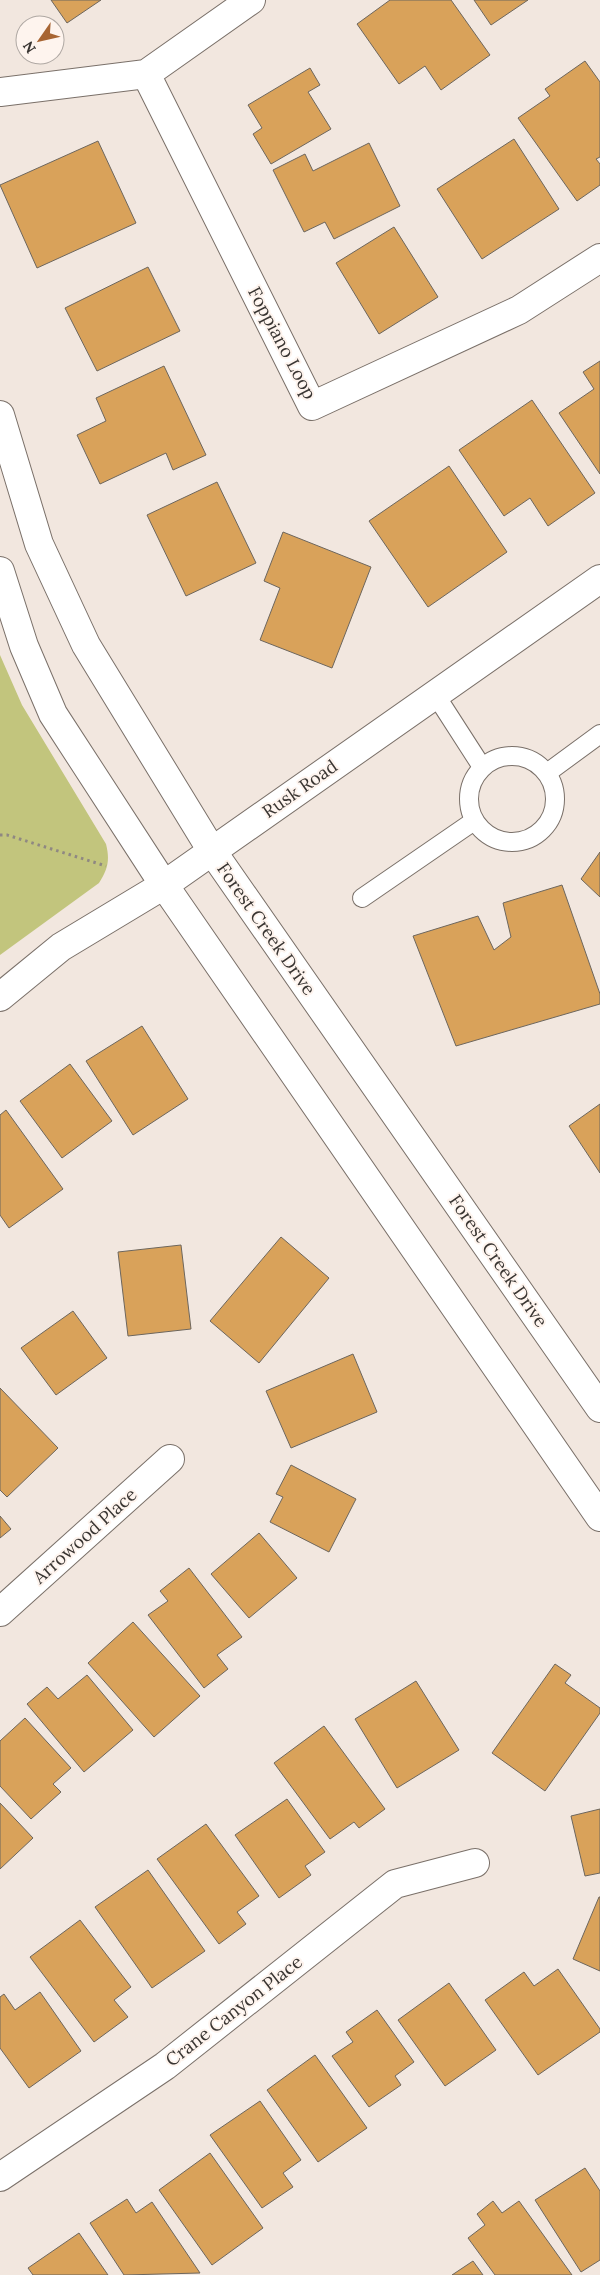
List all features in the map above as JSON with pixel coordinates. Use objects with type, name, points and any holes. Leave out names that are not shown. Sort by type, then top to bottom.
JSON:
[{"type":"street","points":[[0,92],[146,74],[251,0]]},
{"type":"street","name":"Foppiano Loop","points":[[146,74],[312,406],[519,310],[600,258]]},
{"type":"street","name":"Forest Creek Drive","points":[[0,415],[39,544],[86,645],[212,851],[600,1408]]},
{"type":"street","points":[[0,571],[24,646],[53,714],[164,885],[600,1517]]},
{"type":"street","name":"Rusk Road","points":[[0,997],[61,947],[164,885],[600,579]]},
{"type":"street","name":"Arrowood Place","points":[[0,1612],[170,1459]]},
{"type":"street","name":"Crane Canyon Place","points":[[0,2177],[165,2066],[395,1884],[474,1863]]},
{"type":"lane","points":[[435,694],[482,767]]},
{"type":"lane","points":[[547,773],[600,734]]},
{"type":"lane","points":[[516,756],[537,763],[547,773],[554,785],[556,800],[547,826],[537,835],[524,841],[510,843],[496,839],[484,832],[474,821],[470,807],[469,792],[474,779],[482,767],[495,759],[516,756]]},
{"type":"lane","points":[[362,898],[474,821]]},
{"type":"path","points":[[0,835],[7,835],[106,866]]},
{"type":"green space","points":[[0,655],[22,705],[106,844],[108,860],[99,883],[0,955]]},
{"type":"building","points":[[51,0],[101,0],[67,23],[65,15],[61,15]]},
{"type":"building","points":[[390,0],[451,0],[490,55],[441,90],[425,66],[399,84],[357,24]]},
{"type":"building","points":[[474,0],[528,0],[491,25]]},
{"type":"building","points":[[585,61],[600,82],[600,157],[596,159],[600,164],[600,185],[577,201],[518,118],[550,96],[545,89]]},
{"type":"building","points":[[310,68],[320,85],[308,92],[331,129],[271,164],[253,134],[262,128],[248,105]]},
{"type":"building","points":[[514,139],[559,209],[482,259],[437,189]]},
{"type":"building","points":[[98,141],[136,223],[37,268],[0,185]]},
{"type":"building","points":[[369,143],[400,206],[334,239],[325,222],[304,232],[273,170],[305,154],[313,171]]},
{"type":"building","points":[[394,227],[438,297],[379,334],[336,263]]},
{"type":"building","points":[[148,267],[180,331],[97,371],[65,308]]},
{"type":"building","points":[[600,361],[600,474],[559,413],[594,389],[583,372]]},
{"type":"building","points":[[164,366],[206,455],[173,470],[166,453],[100,484],[77,435],[106,421],[96,398]]},
{"type":"building","points":[[532,400],[595,493],[548,526],[530,498],[504,516],[459,450]]},
{"type":"building","points":[[449,466],[507,552],[428,607],[369,521]]},
{"type":"building","points":[[217,482],[256,563],[186,596],[147,515]]},
{"type":"building","points":[[283,532],[371,567],[332,668],[260,640],[280,588],[264,581]]},
{"type":"building","points":[[600,852],[600,897],[581,879]]},
{"type":"building","points":[[562,885],[600,994],[600,1004],[456,1046],[413,936],[478,916],[494,950],[511,937],[503,903]]},
{"type":"building","points":[[142,1026],[188,1099],[133,1135],[86,1061]]},
{"type":"building","points":[[70,1064],[112,1121],[62,1158],[20,1101]]},
{"type":"building","points":[[600,1104],[600,1173],[569,1126]]},
{"type":"building","points":[[6,1110],[63,1189],[9,1228],[0,1215],[0,1115]]},
{"type":"building","points":[[281,1237],[329,1278],[259,1363],[210,1321]]},
{"type":"building","points":[[181,1245],[191,1329],[128,1336],[118,1252]]},
{"type":"building","points":[[73,1311],[107,1358],[56,1395],[21,1348]]},
{"type":"building","points":[[353,1354],[377,1412],[291,1448],[266,1391]]},
{"type":"building","points":[[0,1388],[58,1448],[7,1497],[0,1490]]},
{"type":"building","points":[[291,1465],[356,1499],[329,1552],[270,1522],[283,1497],[276,1494]]},
{"type":"building","points":[[0,1516],[11,1529],[0,1538]]},
{"type":"building","points":[[259,1533],[297,1578],[249,1618],[211,1574]]},
{"type":"building","points":[[189,1568],[242,1637],[217,1655],[228,1669],[204,1688],[148,1615],[168,1601],[160,1591]]},
{"type":"building","points":[[133,1622],[200,1696],[154,1737],[88,1663]]},
{"type":"building","points":[[555,1664],[571,1675],[565,1683],[600,1708],[600,1713],[545,1791],[492,1753]]},
{"type":"building","points":[[87,1675],[133,1730],[84,1772],[27,1704],[47,1687],[58,1699]]},
{"type":"building","points":[[416,1681],[459,1750],[397,1788],[355,1719]]},
{"type":"building","points":[[25,1718],[71,1768],[53,1784],[61,1792],[31,1819],[0,1786],[0,1741]]},
{"type":"building","points":[[324,1726],[385,1809],[359,1828],[354,1822],[330,1839],[274,1763]]},
{"type":"building","points":[[287,1799],[325,1852],[305,1866],[311,1875],[279,1898],[235,1835]]},
{"type":"building","points":[[0,1803],[33,1838],[0,1869]]},
{"type":"building","points":[[600,1809],[600,1873],[585,1876],[571,1816]]},
{"type":"building","points":[[206,1824],[259,1896],[237,1912],[246,1924],[219,1944],[157,1859]]},
{"type":"building","points":[[148,1870],[205,1951],[152,1988],[95,1907]]},
{"type":"building","points":[[600,1897],[600,1971],[573,1959]]},
{"type":"building","points":[[80,1920],[131,1987],[114,2000],[128,2017],[94,2042],[30,1957]]},
{"type":"building","points":[[558,1969],[600,2029],[600,2032],[538,2075],[485,2000],[524,1972],[534,1986]]},
{"type":"building","points":[[449,1983],[496,2050],[445,2086],[398,2020]]},
{"type":"building","points":[[40,1992],[81,2051],[29,2088],[0,2048],[0,1997],[4,1994],[15,2010]]},
{"type":"building","points":[[377,2010],[414,2062],[395,2076],[401,2085],[369,2107],[332,2056],[353,2042],[346,2032]]},
{"type":"building","points":[[315,2055],[367,2128],[318,2162],[267,2090]]},
{"type":"building","points":[[260,2101],[301,2160],[283,2173],[293,2187],[262,2208],[210,2135]]},
{"type":"building","points":[[210,2153],[263,2228],[212,2265],[159,2190]]},
{"type":"building","points":[[585,2168],[600,2191],[600,2260],[581,2272],[535,2200]]},
{"type":"building","points":[[127,2199],[136,2213],[152,2202],[200,2273],[124,2275],[90,2223]]},
{"type":"building","points":[[493,2201],[502,2213],[519,2201],[572,2275],[495,2275],[468,2238],[485,2225],[477,2214]]},
{"type":"building","points":[[79,2233],[108,2275],[33,2275],[28,2268]]},
{"type":"building","points":[[473,2261],[483,2275],[452,2275]]}]
